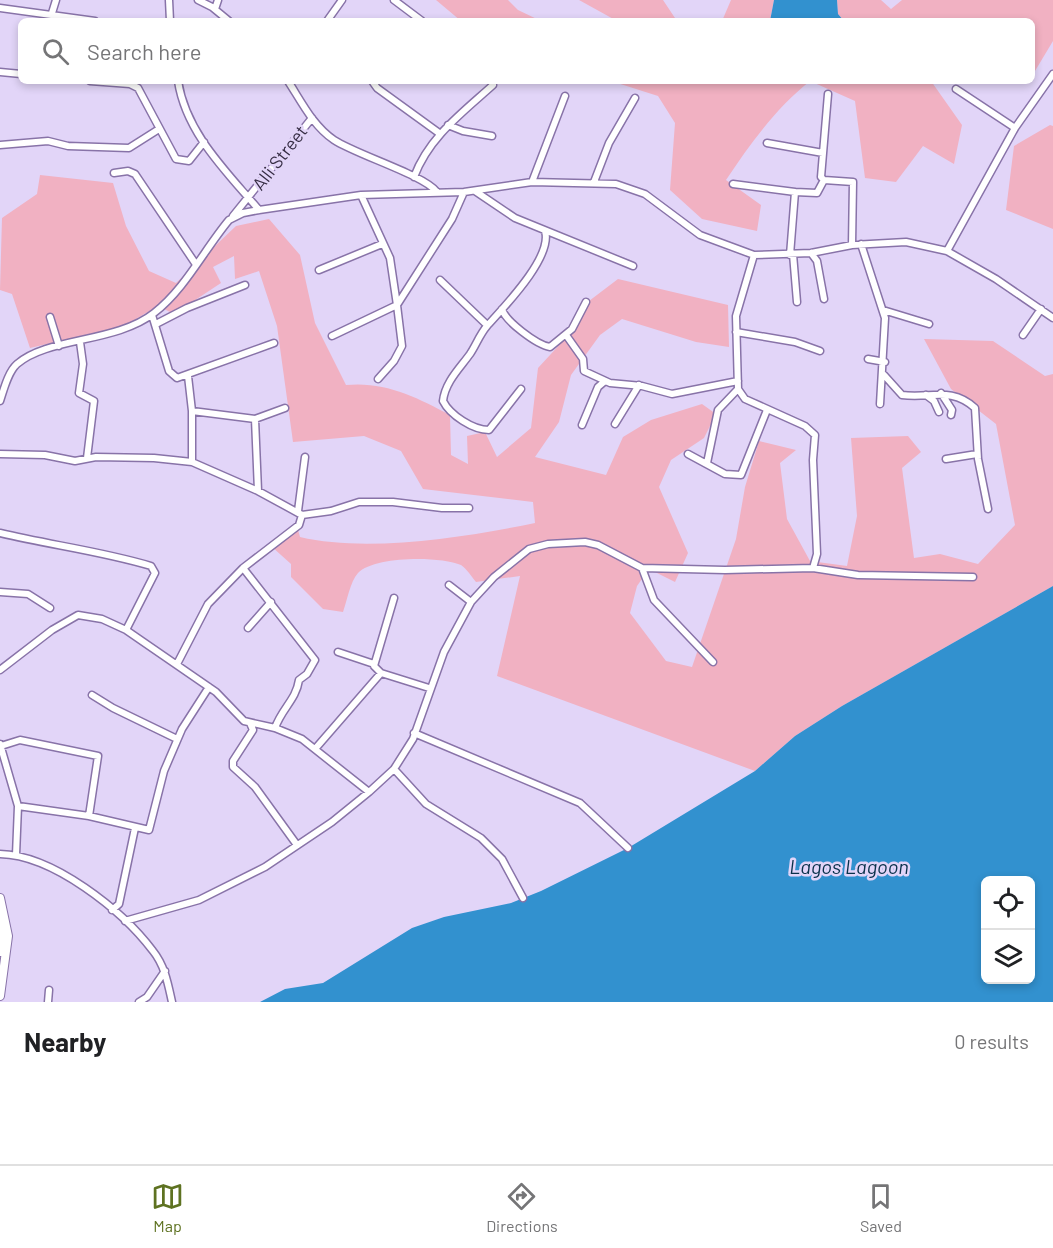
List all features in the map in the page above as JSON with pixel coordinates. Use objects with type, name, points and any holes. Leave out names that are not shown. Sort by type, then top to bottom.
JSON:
[{"type":"main road","points":[[0,898],[8,936],[0,996]]},
{"type":"main road","points":[[0,919],[0,951]]},
{"type":"street","points":[[52,13],[56,0]]},
{"type":"street","points":[[169,0],[170,18]]},
{"type":"street","points":[[198,0],[226,18]]},
{"type":"street","points":[[215,9],[218,0]]},
{"type":"street","points":[[329,18],[342,0]]},
{"type":"street","points":[[394,0],[418,18]]},
{"type":"street","points":[[0,8],[78,18]]},
{"type":"street","points":[[0,72],[18,74]]},
{"type":"street","points":[[947,251],[1015,128],[1052,79]]},
{"type":"street","points":[[130,84],[138,88],[148,104],[176,159],[180,162],[189,160],[204,142]]},
{"type":"street","points":[[179,84],[187,116],[204,142],[259,210]]},
{"type":"street","points":[[290,84],[312,118],[332,138],[430,184],[437,192]]},
{"type":"street","points":[[374,84],[439,133]]},
{"type":"street","points":[[414,177],[424,153],[439,133],[493,85]]},
{"type":"street","points":[[956,89],[1015,128]]},
{"type":"street","points":[[824,180],[821,177],[828,94]]},
{"type":"street","points":[[532,182],[565,96]]},
{"type":"street","points":[[594,182],[609,143],[634,98]]},
{"type":"street","name":"Alli Street","points":[[0,401],[16,364],[59,346],[119,331],[152,315],[172,296],[195,263],[312,118]]},
{"type":"street","points":[[448,125],[463,131],[492,136]]},
{"type":"street","points":[[0,145],[48,141],[68,146],[127,149],[159,129]]},
{"type":"street","points":[[767,143],[823,153]]},
{"type":"street","points":[[114,173],[128,171],[135,174],[195,263]]},
{"type":"street","points":[[733,184],[817,193],[824,180]]},
{"type":"street","points":[[824,180],[853,182],[852,245]]},
{"type":"street","points":[[229,220],[243,213],[362,195],[464,192],[532,182],[594,182],[626,186],[645,194],[700,235],[754,255],[791,255],[852,245],[906,242],[947,251],[1053,318]]},
{"type":"street","points":[[475,191],[515,218],[633,266]]},
{"type":"street","points":[[332,336],[398,305],[452,219],[464,192]]},
{"type":"street","points":[[795,192],[791,255],[797,302]]},
{"type":"street","points":[[362,195],[390,258],[402,346],[394,361],[378,380]]},
{"type":"street","points":[[521,389],[489,430],[481,430],[457,417],[444,404],[443,397],[450,383],[488,325],[544,250],[547,241],[545,231]]},
{"type":"street","points":[[319,270],[382,244]]},
{"type":"street","points":[[861,244],[883,310],[885,362],[880,404]]},
{"type":"street","points":[[811,253],[816,261],[824,298]]},
{"type":"street","points":[[754,255],[738,303],[736,332],[738,389],[745,399],[805,426],[814,435],[817,554],[813,568]]},
{"type":"street","points":[[440,280],[488,325]]},
{"type":"street","points":[[156,324],[187,308],[245,285]]},
{"type":"street","points":[[502,309],[505,317],[538,344],[550,347],[574,326],[586,302]]},
{"type":"street","points":[[1023,334],[1041,309]]},
{"type":"street","points":[[883,310],[928,324]]},
{"type":"street","points":[[152,315],[169,371],[177,378],[188,376],[274,343]]},
{"type":"street","points":[[50,317],[59,346]]},
{"type":"street","points":[[736,332],[795,342],[820,351]]},
{"type":"street","points":[[566,335],[584,359],[584,371],[605,381],[672,394],[718,383],[738,381]]},
{"type":"street","points":[[80,342],[83,364],[79,393],[94,400],[95,405],[91,413],[87,458]]},
{"type":"street","points":[[868,360],[885,362]]},
{"type":"street","points":[[884,375],[902,395],[941,393],[969,402],[975,408],[977,454],[988,509]]},
{"type":"street","points":[[188,376],[192,411],[192,462]]},
{"type":"street","points":[[582,425],[598,387],[605,381]]},
{"type":"street","points":[[615,424],[639,386]]},
{"type":"street","points":[[707,463],[718,410],[738,389]]},
{"type":"street","points":[[941,393],[952,410],[951,414]]},
{"type":"street","points":[[925,395],[934,401],[939,412]]},
{"type":"street","points":[[192,411],[255,419],[285,408]]},
{"type":"street","points":[[688,454],[730,476],[741,475],[767,410]]},
{"type":"street","points":[[255,419],[258,491]]},
{"type":"street","points":[[0,454],[45,455],[75,461],[87,458],[154,458],[192,462],[258,491],[300,513],[331,511],[360,502],[393,502],[442,508],[469,508]]},
{"type":"street","points":[[946,459],[977,454]]},
{"type":"street","points":[[177,664],[208,604],[243,568],[299,525],[306,457]]},
{"type":"street","points":[[0,533],[122,557],[151,566],[155,573],[126,630]]},
{"type":"street","points":[[125,921],[200,900],[265,867],[369,792],[394,769],[414,733],[444,652],[471,602],[513,560],[538,546],[571,542],[598,545],[642,568],[725,570],[813,568],[858,575],[974,577]]},
{"type":"street","points":[[243,568],[272,602],[315,660],[307,674],[298,680],[295,698],[285,705],[275,728]]},
{"type":"street","points":[[642,568],[654,600],[713,662]]},
{"type":"street","points":[[449,585],[471,602]]},
{"type":"street","points":[[0,592],[28,594],[50,608]]},
{"type":"street","points":[[374,664],[394,598]]},
{"type":"street","points":[[248,628],[272,602]]},
{"type":"street","points":[[0,670],[52,630],[78,615],[102,619],[126,630],[177,664],[208,687],[244,721],[290,732],[369,792]]},
{"type":"street","points":[[338,652],[374,664],[381,673],[429,688]]},
{"type":"street","points":[[315,749],[381,673]]},
{"type":"street","points":[[18,806],[89,816],[147,830],[152,826],[164,771],[177,739],[208,687]]},
{"type":"street","points":[[92,695],[113,708],[177,739]]},
{"type":"street","points":[[250,723],[253,730],[232,764],[276,813],[297,845]]},
{"type":"street","points":[[414,733],[580,803],[628,848]]},
{"type":"street","points":[[16,855],[18,806],[0,745],[20,740],[98,756],[89,816]]},
{"type":"street","points":[[394,769],[426,804],[481,838],[502,859],[523,898]]},
{"type":"street","points":[[112,910],[120,904],[135,828]]},
{"type":"street","points":[[0,854],[16,855],[74,881],[125,921],[153,951],[165,971],[172,1002]]},
{"type":"street","points":[[139,1002],[147,997],[165,971]]},
{"type":"street","points":[[48,1002],[49,990]]},
{"type":"shaded area","points":[[436,0],[508,0],[518,10],[535,18],[457,18]]},
{"type":"shaded area","points":[[579,0],[663,0],[675,18],[612,18]]},
{"type":"shaded area","points":[[731,0],[774,0],[771,18],[723,18]]},
{"type":"shaded area","points":[[837,0],[881,0],[891,9],[902,0],[1053,0],[1053,41],[1035,71],[1035,18],[841,18],[838,14]]},
{"type":"shaded area","points":[[620,84],[807,84],[764,127],[726,180],[761,205],[757,231],[702,219],[670,190],[675,123],[658,96]]},
{"type":"shaded area","points":[[817,84],[933,84],[962,125],[954,164],[923,146],[896,182],[865,178],[855,101]]},
{"type":"shaded area","points":[[1050,125],[1053,126],[1053,229],[1006,210],[1014,146]]},
{"type":"shaded area","points":[[40,175],[113,183],[126,226],[149,271],[176,283],[236,226],[269,219],[300,255],[315,323],[346,385],[374,385],[387,388],[425,402],[450,415],[451,455],[468,464],[467,436],[485,432],[497,457],[531,428],[538,368],[562,342],[589,301],[618,279],[728,305],[729,347],[696,342],[622,319],[600,335],[571,375],[559,422],[535,457],[606,475],[623,437],[651,420],[702,404],[716,414],[704,438],[671,460],[659,487],[688,553],[675,582],[649,569],[637,586],[630,613],[666,661],[692,667],[736,539],[745,487],[759,441],[796,450],[780,463],[787,519],[810,561],[847,566],[857,516],[851,438],[908,436],[921,452],[902,468],[914,558],[940,554],[978,564],[1015,525],[996,424],[951,389],[924,339],[993,341],[1045,376],[1053,374],[1053,586],[842,706],[795,736],[755,771],[497,676],[520,576],[476,582],[463,566],[451,562],[408,559],[378,563],[366,567],[355,577],[343,612],[323,609],[291,577],[291,564],[271,546],[297,526],[300,537],[327,542],[386,543],[448,538],[535,523],[533,502],[423,489],[401,451],[364,436],[293,442],[277,326],[259,271],[235,279],[234,256],[213,267],[221,283],[174,314],[158,306],[124,326],[30,348],[12,294],[0,290],[2,218],[37,194]]},
{"type":"water","points":[[774,0],[837,0],[838,14],[841,18],[771,18]]},
{"type":"water","name":"Lagos Lagoon","points":[[1053,586],[1053,1002],[260,1002],[285,989],[323,983],[412,928],[444,917],[511,903],[541,891],[628,848],[755,771],[795,736],[842,706]]}]
